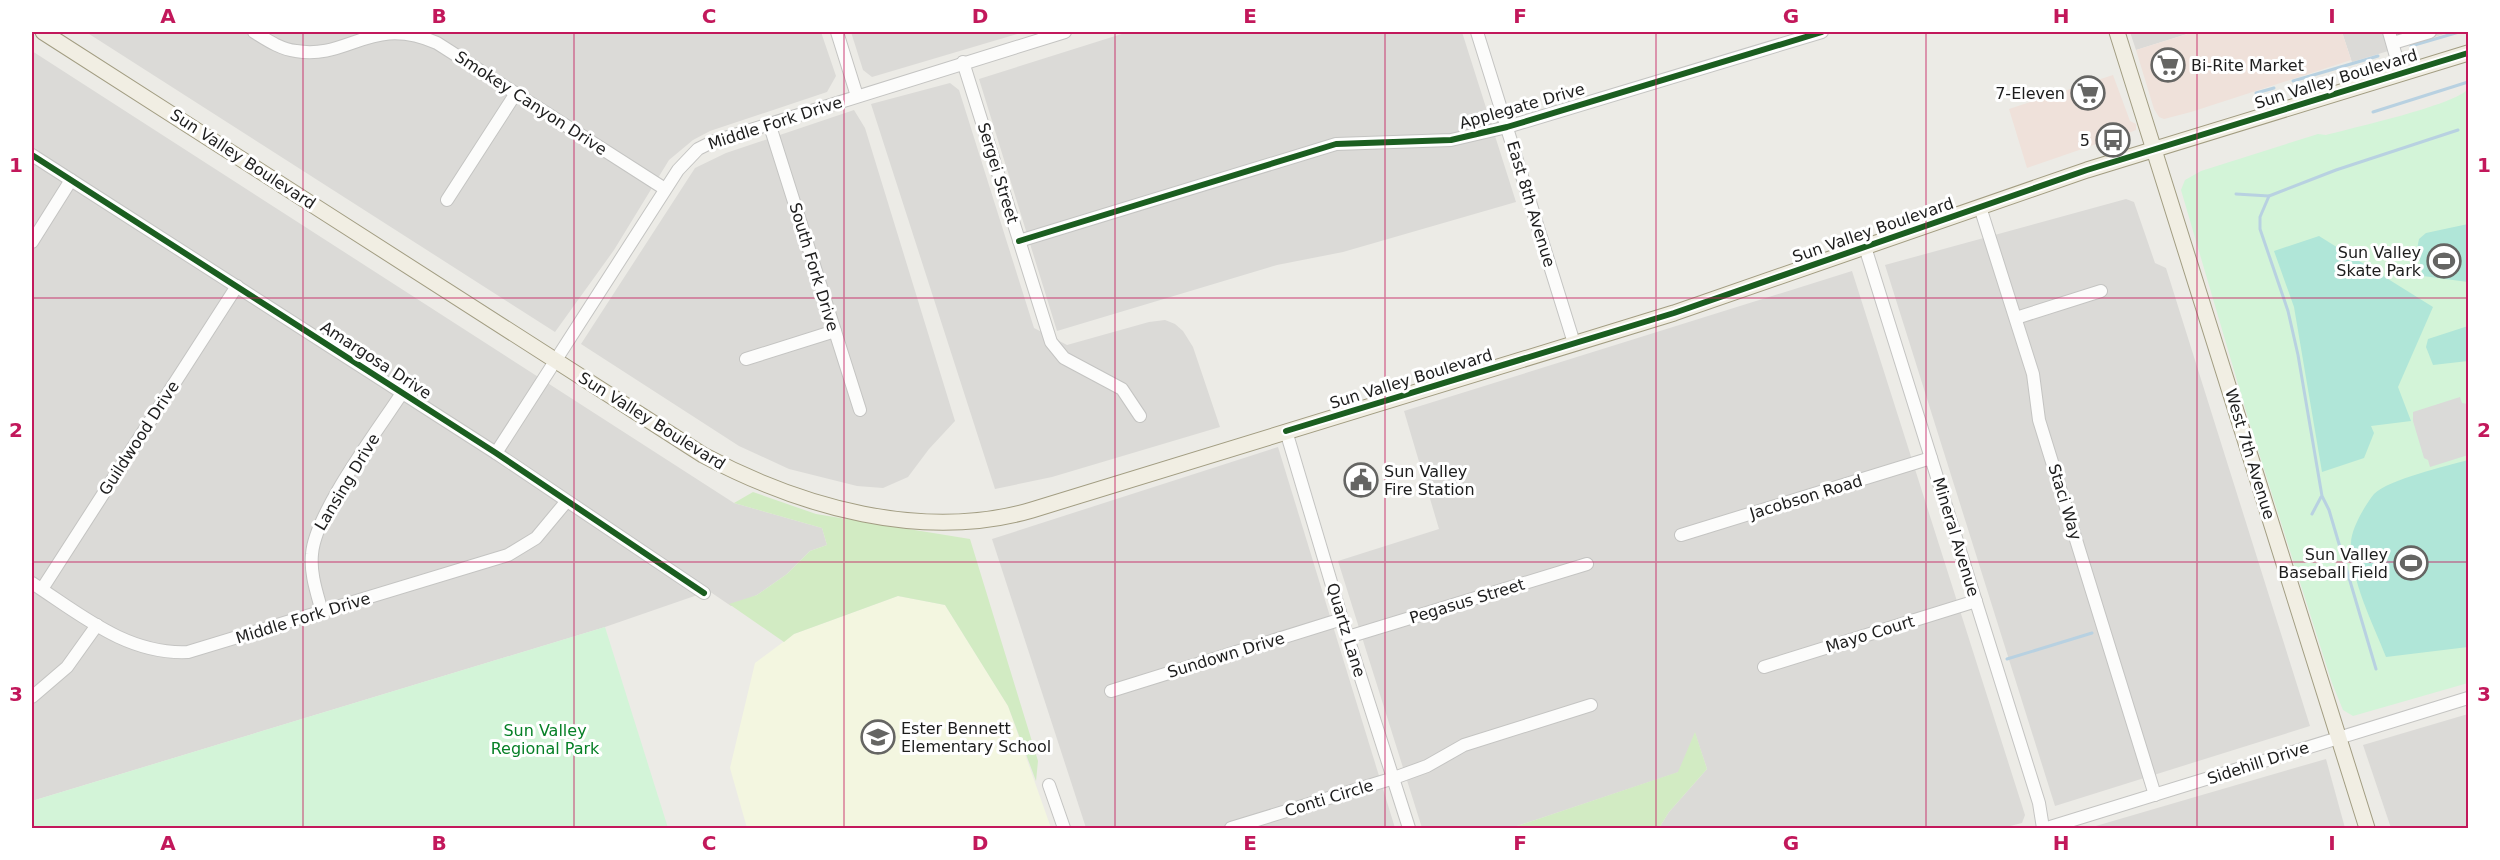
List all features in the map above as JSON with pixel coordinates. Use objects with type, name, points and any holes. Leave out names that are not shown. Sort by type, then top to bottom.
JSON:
[{"type":"main road","name":"Sun Valley Boulevard","points":[[43,32],[703,455],[763,484],[856,512],[926,522],[971,523],[1015,515],[1708,302],[2154,149],[2469,53]]},
{"type":"main road","name":"West 7th Avenue","points":[[2117,32],[2367,828]]},
{"type":"street","name":"Smokey Canyon Drive","points":[[254,32],[283,48],[311,52],[376,34],[409,34],[437,43],[665,189]]},
{"type":"street","points":[[837,32],[857,96]]},
{"type":"street","name":"Middle Fork Drive","points":[[496,453],[665,189],[678,170],[698,149],[769,123],[1065,32]]},
{"type":"street","name":"East 8th Avenue","points":[[1477,32],[1574,343]]},
{"type":"street","name":"Applegate Drive","points":[[1019,241],[1343,142],[1451,140],[1507,127],[1822,32]]},
{"type":"street","points":[[2401,74],[2391,37],[2430,32]]},
{"type":"street","name":"Sergei Street","points":[[963,62],[1051,342],[1057,351],[1072,364],[1113,382],[1122,389],[1140,416]]},
{"type":"street","points":[[447,200],[516,93]]},
{"type":"street","name":"South Fork Drive","points":[[769,123],[860,410]]},
{"type":"street","name":"Amargosa Drive","points":[[32,155],[496,453],[704,593]]},
{"type":"street","points":[[32,242],[71,180]]},
{"type":"street","name":"Staci Way","points":[[1980,207],[2033,374],[2039,420],[2155,795]]},
{"type":"street","name":"Mineral Avenue","points":[[1865,247],[2045,828]]},
{"type":"street","name":"Guildwood Drive","points":[[37,586],[237,286]]},
{"type":"street","points":[[2016,318],[2101,291]]},
{"type":"street","points":[[746,359],[835,331]]},
{"type":"street","name":"Lansing Drive","points":[[322,612],[312,567],[315,535],[327,510],[402,393]]},
{"type":"street","name":"Quartz Lane","points":[[1286,431],[1342,620],[1409,828]]},
{"type":"street","name":"Jacobson Road","points":[[1681,535],[1931,458]]},
{"type":"street","name":"Middle Fork Drive","points":[[37,586],[136,646],[171,653],[204,649],[508,555],[536,538],[566,502]]},
{"type":"street","name":"Pegasus Street","points":[[1348,637],[1587,564]]},
{"type":"street","name":"Mayo Court","points":[[1764,667],[1976,601]]},
{"type":"street","name":"Sundown Drive","points":[[1111,691],[1342,620]]},
{"type":"street","points":[[32,697],[67,667],[97,624]]},
{"type":"street","name":"Sidehill Drive","points":[[2045,828],[2469,698]]},
{"type":"street","name":"Conti Circle","points":[[1231,828],[1394,778],[1427,766],[1464,745],[1591,705]]},
{"type":"street","points":[[1049,785],[1064,828]]},
{"type":"shaded area","points":[[86,32],[821,32],[836,76],[827,92],[710,131],[693,140],[669,160],[614,250],[555,332]]},
{"type":"shaded area","points":[[851,32],[1024,32],[872,77],[863,70]]},
{"type":"shaded area","points":[[1128,32],[1462,32],[1516,202],[1343,252],[1277,265],[1057,331],[979,79]]},
{"type":"shaded area","points":[[2130,32],[2193,32],[2136,50]]},
{"type":"shaded area","points":[[2194,32],[2342,32],[2351,60],[2164,119],[2159,117],[2154,109],[2136,50]]},
{"type":"shaded area","points":[[2342,32],[2451,32],[2352,62]]},
{"type":"shaded area","points":[[32,51],[734,503],[822,528],[827,545],[810,551],[787,574],[757,595],[731,606],[709,591],[605,627],[32,801]]},
{"type":"shaded area","points":[[2113,75],[2130,121],[2136,124],[2136,130],[2027,168],[2009,109]]},
{"type":"shaded area","points":[[950,83],[959,90],[1034,328],[1067,345],[1149,322],[1165,320],[1175,324],[1183,331],[1193,347],[1220,427],[1052,477],[995,489],[871,104]]},
{"type":"shaded area","points":[[854,110],[865,128],[955,421],[929,449],[908,477],[883,488],[857,486],[789,469],[739,446],[581,344],[695,168],[726,153]]},
{"type":"shaded area","points":[[2126,199],[2134,202],[2155,263],[2166,268],[2310,726],[2055,806],[1885,265]]},
{"type":"shaded area","points":[[1852,271],[2025,815],[2022,823],[2002,828],[1659,828],[1669,812],[1707,769],[1695,733],[1679,772],[1511,828],[1422,828],[1338,561],[1439,529],[1404,411]]},
{"type":"shaded area","points":[[2460,397],[2462,403],[2468,404],[2468,455],[2430,467],[2428,460],[2424,458],[2413,421],[2413,412]]},
{"type":"shaded area","points":[[1278,447],[1395,828],[1086,828],[992,539]]},
{"type":"shaded area","name":"Ester Bennett Elementary School","points":[[898,596],[945,605],[1008,706],[1051,828],[747,828],[730,768],[755,663],[794,634]]},
{"type":"shaded area","points":[[2468,714],[2468,828],[2391,828],[2363,745]]},
{"type":"shaded area","points":[[2326,759],[2345,828],[2089,828],[2195,797]]},
{"type":"green space","points":[[2468,89],[2468,683],[2353,716],[2343,710],[2332,683],[2251,428],[2181,190],[2185,180],[2201,171],[2318,134],[2326,135],[2424,109],[2444,102]]},
{"type":"green space","name":"Sun Valley Skate Park","points":[[2468,224],[2468,282],[2423,276],[2417,249],[2419,239],[2426,233]]},
{"type":"green space","points":[[2319,236],[2433,307],[2398,387],[2411,421],[2371,426],[2374,433],[2364,458],[2322,472],[2294,307],[2274,251]]},
{"type":"green space","points":[[2468,326],[2468,361],[2433,365],[2426,347],[2428,339]]},
{"type":"green space","name":"Sun Valley Baseball Field","points":[[2468,460],[2468,647],[2386,657],[2354,572],[2351,543],[2356,524],[2370,499],[2381,488]]},
{"type":"green space","points":[[753,492],[816,514],[970,539],[1038,761],[1036,781],[1008,706],[945,605],[898,596],[794,634],[784,642],[729,604],[757,595],[787,574],[810,551],[827,545],[822,528],[734,503]]},
{"type":"green space","name":"Sun Valley Regional Park","points":[[605,627],[668,828],[32,828],[32,801]]},
{"type":"green space","points":[[1695,732],[1707,769],[1669,812],[1659,828],[1511,828],[1678,772]]},
{"type":"waterway","points":[[2411,46],[2459,32]]},
{"type":"waterway","points":[[2293,81],[2378,56]]},
{"type":"waterway","points":[[2373,112],[2468,82]]},
{"type":"waterway","points":[[2256,93],[2274,88]]},
{"type":"waterway","points":[[2236,194],[2269,196],[2336,170],[2458,130]]},
{"type":"waterway","points":[[2269,196],[2260,217],[2260,229],[2288,311],[2298,355],[2322,496],[2329,510],[2376,669]]},
{"type":"waterway","points":[[2312,514],[2321,497]]},
{"type":"waterway","points":[[2007,659],[2092,633]]},
{"type":"cycle path","points":[[1019,241],[1336,144],[1451,140],[1507,127],[1822,32]]},
{"type":"cycle path","points":[[1286,431],[1674,313],[2087,170],[2468,53]]},
{"type":"cycle path","points":[[32,155],[496,453],[704,593]]},
{"type":"place","name":"Bi-Rite Market","points":[[2168,65]]},
{"type":"place","name":"7-Eleven","points":[[2088,93]]},
{"type":"place","name":"5","points":[[2113,140]]},
{"type":"place","name":"Sun Valley Skate Park","points":[[2444,261]]},
{"type":"place","name":"Sun Valley Fire Station","points":[[1361,480]]},
{"type":"place","name":"Sun Valley Baseball Field","points":[[2411,563]]},
{"type":"place","name":"Ester Bennett Elementary School","points":[[878,737]]}]
